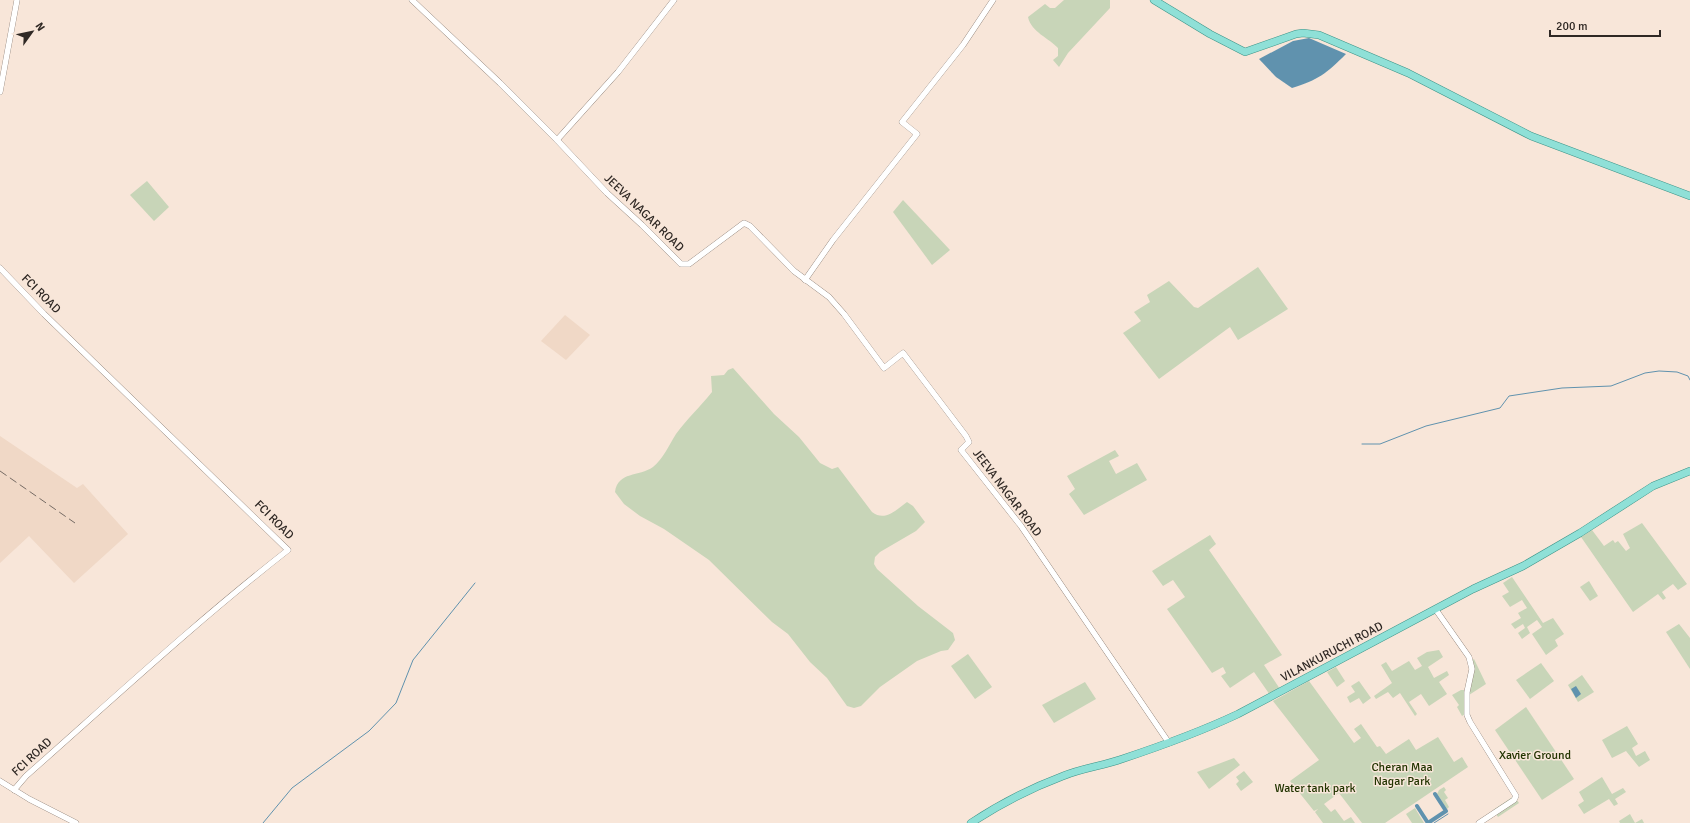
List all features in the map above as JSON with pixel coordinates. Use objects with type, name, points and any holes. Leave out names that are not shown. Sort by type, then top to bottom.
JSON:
[{"type":"main road","points":[[1154,0],[1210,34],[1246,52],[1296,34],[1303,33],[1319,35],[1408,73],[1532,136],[1690,196]]},
{"type":"main road","name":"VILANKURUCHI ROAD","points":[[971,823],[1028,791],[1064,775],[1121,760],[1203,731],[1238,714],[1534,560],[1653,486],[1690,471]]},
{"type":"street","points":[[0,92],[2,68],[17,0]]},
{"type":"street","name":"JEEVA NAGAR ROAD","points":[[412,0],[557,140],[606,193],[642,225],[681,264],[689,264],[744,223],[750,226],[805,280],[828,297],[844,314],[884,368],[903,353],[966,436],[969,442],[961,450],[1020,526],[1169,743]]},
{"type":"street","points":[[557,140],[618,72],[674,0]]},
{"type":"street","points":[[805,280],[833,240],[917,134],[902,122],[963,45],[993,0]]},
{"type":"street","name":"FCI ROAD","points":[[0,268],[44,314],[288,550],[210,614],[26,776],[14,790]]},
{"type":"street","points":[[1436,610],[1469,657],[1472,669],[1467,692],[1467,715],[1470,722],[1516,796],[1514,800],[1479,823]]},
{"type":"street","points":[[0,781],[76,823]]},
{"type":"shaded area","points":[[565,315],[590,335],[566,360],[541,341]]},
{"type":"shaded area","points":[[0,436],[77,488],[83,484],[128,534],[74,583],[29,536],[0,563]]},
{"type":"green space","points":[[1064,0],[1110,0],[1110,8],[1068,53],[1059,67],[1053,60],[1058,56],[1058,48],[1036,31],[1028,17],[1045,4],[1050,8],[1055,8]]},
{"type":"green space","points":[[147,181],[169,207],[154,221],[130,195]]},
{"type":"green space","points":[[903,200],[950,250],[932,265],[893,212]]},
{"type":"green space","points":[[1258,267],[1288,309],[1238,340],[1230,327],[1159,379],[1123,333],[1141,321],[1134,312],[1150,302],[1147,295],[1169,281],[1194,307],[1198,308]]},
{"type":"green space","points":[[733,368],[774,414],[799,437],[820,463],[832,469],[838,467],[872,512],[881,516],[890,514],[907,502],[913,506],[925,522],[916,531],[880,552],[875,557],[874,564],[877,569],[918,606],[953,633],[955,640],[948,650],[941,651],[917,661],[880,687],[861,706],[854,708],[847,706],[827,678],[810,662],[788,634],[772,622],[709,560],[664,529],[640,516],[624,504],[615,492],[617,485],[625,477],[647,470],[657,464],[676,434],[712,392],[711,376],[724,375],[728,370]]},
{"type":"green space","points":[[1115,450],[1119,456],[1109,461],[1116,474],[1137,463],[1147,480],[1084,515],[1069,494],[1075,489],[1067,476]]},
{"type":"green space","points":[[1642,523],[1687,584],[1678,590],[1673,584],[1662,592],[1666,598],[1663,600],[1658,594],[1633,612],[1581,537],[1592,530],[1604,546],[1613,540],[1615,543],[1618,541],[1626,551],[1630,548],[1623,534]]},
{"type":"green space","points":[[1210,535],[1216,544],[1209,550],[1282,655],[1264,665],[1280,689],[1270,695],[1254,672],[1230,688],[1221,676],[1226,673],[1223,667],[1212,673],[1167,609],[1185,597],[1173,580],[1163,586],[1152,571]]},
{"type":"green space","points":[[1512,577],[1543,623],[1553,618],[1564,634],[1555,640],[1558,646],[1546,655],[1532,634],[1542,627],[1537,620],[1527,627],[1530,633],[1522,639],[1518,633],[1525,628],[1523,624],[1515,629],[1511,624],[1521,618],[1518,613],[1527,608],[1522,600],[1510,607],[1502,596],[1509,592],[1503,583]]},
{"type":"green space","points":[[1589,581],[1598,596],[1590,601],[1580,587]]},
{"type":"green space","points":[[1679,624],[1690,638],[1690,669],[1666,632]]},
{"type":"green space","points":[[1439,650],[1443,657],[1428,667],[1434,678],[1447,671],[1449,675],[1439,682],[1447,694],[1429,706],[1421,694],[1409,702],[1417,714],[1415,716],[1400,693],[1393,698],[1388,692],[1376,699],[1374,696],[1392,683],[1381,665],[1386,662],[1392,671],[1409,661],[1415,670],[1422,666],[1417,658],[1427,652]]},
{"type":"green space","points":[[968,654],[992,687],[975,699],[951,666]]},
{"type":"green space","points":[[1474,659],[1486,684],[1469,695],[1471,661]]},
{"type":"green space","points":[[1541,663],[1554,681],[1530,699],[1516,680]]},
{"type":"green space","points":[[1336,667],[1345,681],[1337,687],[1327,672]]},
{"type":"green space","points":[[1582,675],[1594,692],[1578,702],[1568,685]]},
{"type":"green space","name":"Cheran Maa Nagar Park","points":[[1309,681],[1354,743],[1361,738],[1354,729],[1361,724],[1377,747],[1380,746],[1386,754],[1409,739],[1416,750],[1438,737],[1454,762],[1462,757],[1468,767],[1385,823],[1362,823],[1339,793],[1324,804],[1331,812],[1335,809],[1344,821],[1351,817],[1355,823],[1323,823],[1315,812],[1318,809],[1314,811],[1290,781],[1319,760],[1273,701]]},
{"type":"green space","points":[[1359,681],[1371,698],[1363,704],[1359,698],[1350,703],[1347,697],[1355,692],[1351,686]]},
{"type":"green space","points":[[1085,682],[1096,699],[1054,723],[1042,705]]},
{"type":"green space","points":[[1464,690],[1465,714],[1462,716],[1457,707],[1459,705],[1452,695]]},
{"type":"green space","name":"Xavier Ground","points":[[1526,707],[1574,779],[1542,800],[1495,730]]},
{"type":"green space","points":[[1627,726],[1638,744],[1632,748],[1636,756],[1645,751],[1650,760],[1639,767],[1626,751],[1612,758],[1602,740]]},
{"type":"green space","points":[[1234,758],[1240,765],[1209,789],[1197,772]]},
{"type":"green space","points":[[1244,771],[1253,782],[1241,791],[1236,784],[1239,781],[1236,777]]},
{"type":"green space","points":[[1602,777],[1612,794],[1623,788],[1626,792],[1615,799],[1618,804],[1614,806],[1609,799],[1584,814],[1578,805],[1584,801],[1579,792]]},
{"type":"green space","points":[[1444,787],[1446,790],[1444,792],[1448,798],[1445,800],[1449,807],[1447,809],[1437,794],[1439,790]]},
{"type":"green space","points":[[1514,796],[1519,803],[1498,817],[1493,810]]},
{"type":"green space","points":[[1415,808],[1424,823],[1412,823],[1406,814]]},
{"type":"green space","points":[[1630,814],[1635,823],[1620,823],[1619,821]]},
{"type":"green space","points":[[1642,819],[1644,823],[1635,823]]},
{"type":"water","points":[[1309,38],[1346,54],[1322,75],[1309,82],[1292,88],[1276,77],[1259,59],[1293,41]]},
{"type":"water","points":[[1576,686],[1581,694],[1576,698],[1571,689]]},
{"type":"waterway","points":[[1362,444],[1380,444],[1426,426],[1500,408],[1509,396],[1562,388],[1611,386],[1645,373],[1659,371],[1677,372],[1688,376],[1690,380]]},
{"type":"waterway","points":[[263,823],[292,788],[369,731],[396,703],[413,660],[475,583]]},
{"type":"waterway","points":[[1428,823],[1446,811],[1435,794]]},
{"type":"waterway","points":[[1417,806],[1428,823]]},
{"type":"waterway","points":[[1434,823],[1448,814]]},
{"type":"railway","points":[[0,471],[75,523]]},
{"type":"park label","name":"Water tank park","points":[[1315,788]]}]
